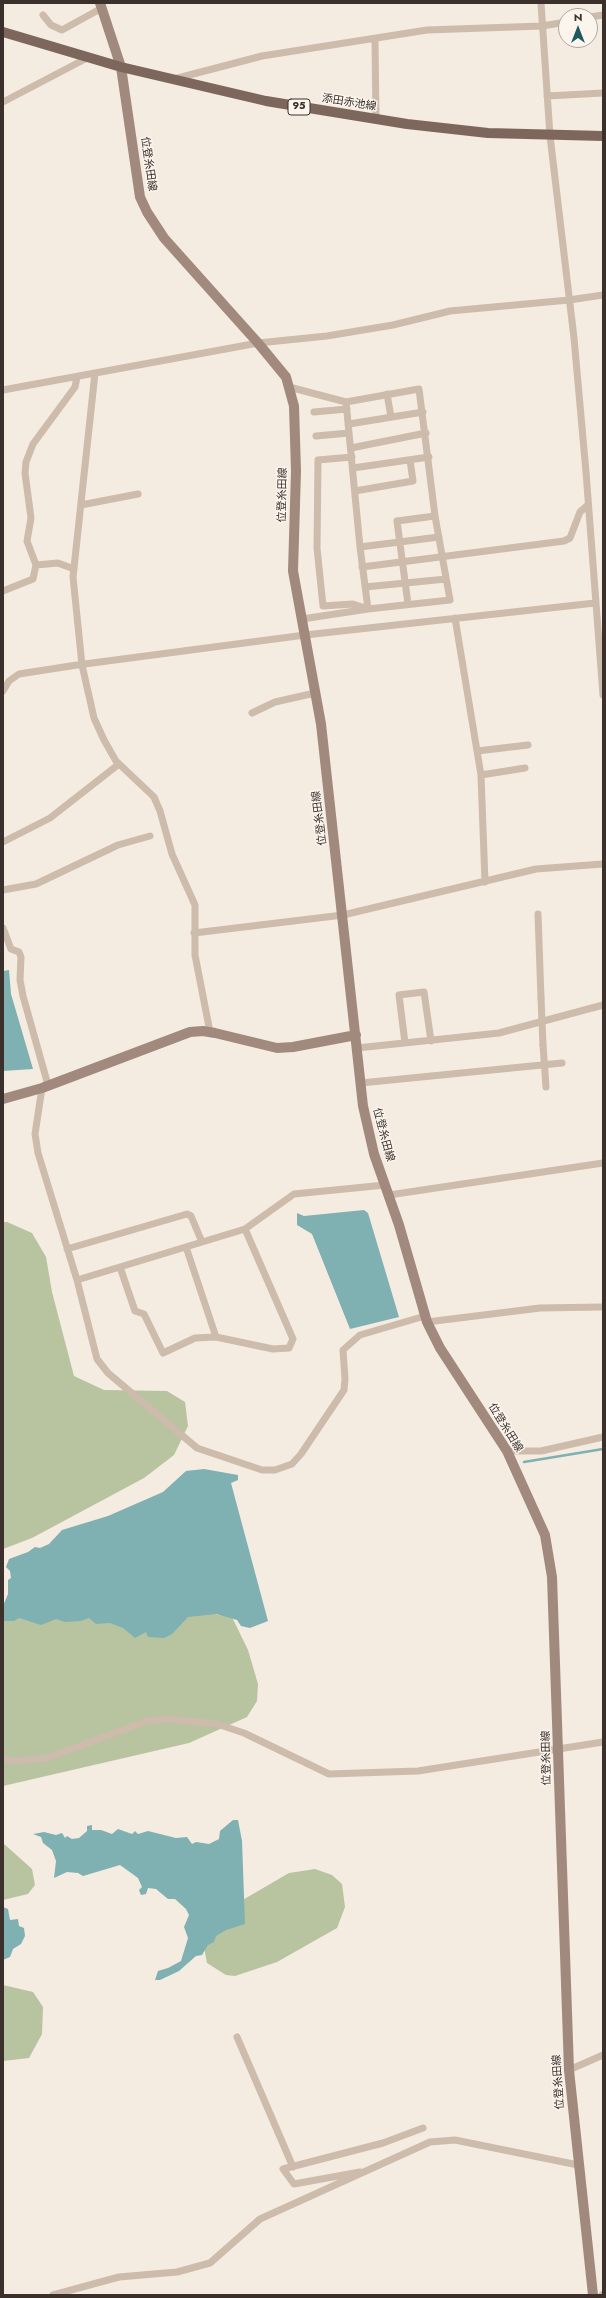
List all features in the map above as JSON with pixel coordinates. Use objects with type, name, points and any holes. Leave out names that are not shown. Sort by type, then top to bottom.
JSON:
[{"type":"main road","name":"位登糸田線","points":[[101,5],[121,67],[140,197],[147,212],[164,238],[258,343],[286,377],[289,387],[294,406],[296,471],[293,571],[315,693],[343,915],[363,1106],[374,1154],[389,1195],[426,1319],[440,1348],[507,1451],[545,1534],[552,1577],[560,1748],[560,1832],[569,2070],[578,2165],[594,2295]]},
{"type":"main road","name":"添田赤池線","points":[[3,32],[121,67],[266,101],[376,119],[488,133],[550,136],[603,136]]},
{"type":"main road","points":[[3,1098],[45,1087],[181,1034],[203,1031],[210,1032],[277,1048],[293,1047],[356,1036]]},
{"type":"street","points":[[541,3],[550,136],[569,300],[588,505],[599,579],[595,603],[603,695]]},
{"type":"street","points":[[43,15],[50,25],[62,30],[101,5]]},
{"type":"street","points":[[172,79],[262,56],[375,40],[427,30],[542,26],[558,23]]},
{"type":"street","points":[[375,40],[376,119]]},
{"type":"street","points":[[3,102],[89,57]]},
{"type":"street","points":[[547,96],[603,93]]},
{"type":"street","points":[[3,390],[258,343],[334,335],[393,325],[450,311],[569,300],[603,295]]},
{"type":"street","points":[[95,373],[74,569],[82,665],[94,718],[104,740],[119,764],[154,796],[160,811],[172,854],[195,905],[195,955],[210,1032]]},
{"type":"street","points":[[3,591],[33,579],[36,565],[27,541],[31,518],[25,473],[26,462],[33,444],[75,387],[78,377]]},
{"type":"street","points":[[289,387],[347,405]]},
{"type":"street","points":[[302,619],[368,609],[450,600],[435,516],[426,433],[419,389],[387,394],[314,412]]},
{"type":"street","points":[[387,394],[390,417]]},
{"type":"street","points":[[347,405],[362,567],[368,609]]},
{"type":"street","points":[[348,424],[423,412]]},
{"type":"street","points":[[316,436],[350,433]]},
{"type":"street","points":[[351,448],[426,433]]},
{"type":"street","points":[[352,457],[318,460],[317,548],[324,606],[353,604],[368,609]]},
{"type":"street","points":[[353,468],[429,457]]},
{"type":"street","points":[[355,490],[413,481],[410,460]]},
{"type":"street","points":[[81,504],[138,494]]},
{"type":"street","points":[[362,567],[564,542],[570,538],[580,512],[588,505]]},
{"type":"street","points":[[408,604],[397,521],[435,516]]},
{"type":"street","points":[[360,547],[439,537]]},
{"type":"street","points":[[36,565],[58,563],[74,569]]},
{"type":"street","points":[[365,587],[446,579]]},
{"type":"street","points":[[3,691],[9,681],[19,674],[305,635],[595,603]]},
{"type":"street","points":[[455,618],[480,775],[485,882]]},
{"type":"street","points":[[252,713],[275,702],[315,693]]},
{"type":"street","points":[[477,751],[528,745]]},
{"type":"street","points":[[3,842],[50,818],[119,764]]},
{"type":"street","points":[[480,775],[525,768]]},
{"type":"street","points":[[3,890],[36,884],[118,845],[150,836]]},
{"type":"street","points":[[194,933],[343,915],[536,870],[603,864]]},
{"type":"street","points":[[538,914],[546,1087]]},
{"type":"street","points":[[3,928],[11,949],[19,952],[21,957],[20,980],[45,1087],[35,1134],[38,1153],[77,1280],[97,1359],[108,1373],[197,1448],[262,1470],[275,1470],[292,1464],[301,1454],[344,1390],[343,1350],[360,1335],[426,1319],[540,1308],[603,1306]]},
{"type":"street","points":[[405,1043],[399,995],[424,992],[431,1040]]},
{"type":"street","points":[[357,1048],[499,1033],[603,1005]]},
{"type":"street","points":[[361,1083],[562,1062]]},
{"type":"street","points":[[389,1195],[603,1163]]},
{"type":"street","points":[[77,1280],[245,1229],[294,1194],[385,1185]]},
{"type":"street","points":[[67,1249],[187,1214],[191,1216],[202,1242]]},
{"type":"street","points":[[120,1267],[136,1311],[144,1314],[163,1353],[195,1338],[216,1337],[273,1349],[285,1349],[292,1346],[293,1339],[245,1229]]},
{"type":"street","points":[[186,1247],[216,1337]]},
{"type":"street","points":[[507,1451],[541,1450],[603,1437]]},
{"type":"street","points":[[3,1759],[21,1761],[47,1758],[147,1721],[168,1719],[217,1724],[244,1733],[328,1774],[418,1771],[603,1742]]},
{"type":"street","points":[[237,2038],[293,2167]]},
{"type":"street","points":[[569,2070],[603,2055]]},
{"type":"street","points":[[372,2170],[294,2184],[283,2169],[383,2144],[423,2128]]},
{"type":"street","points":[[53,2295],[119,2276],[177,2272],[210,2263],[260,2219],[372,2170],[430,2142],[455,2140],[578,2165]]},
{"type":"green space","points":[[3,1222],[7,1222],[32,1233],[46,1257],[52,1292],[74,1376],[104,1390],[167,1391],[185,1402],[188,1426],[174,1455],[144,1478],[32,1538],[3,1549]]},
{"type":"green space","points":[[55,1606],[231,1615],[248,1650],[258,1684],[257,1701],[247,1717],[189,1743],[3,1786],[3,1619]]},
{"type":"green space","points":[[3,1843],[32,1869],[35,1885],[28,1894],[3,1900]]},
{"type":"green space","points":[[315,1869],[332,1875],[342,1884],[345,1907],[337,1928],[277,1962],[235,1976],[226,1975],[207,1963],[204,1947],[222,1912],[289,1873]]},
{"type":"green space","points":[[3,1985],[33,1992],[43,2007],[42,2034],[29,2058],[3,2061]]},
{"type":"water","points":[[9,970],[11,994],[33,1069],[3,1071],[3,971]]},
{"type":"water","points":[[364,1210],[368,1213],[399,1317],[350,1329],[312,1234],[297,1225],[297,1213],[304,1216]]},
{"type":"water","points":[[204,1469],[238,1475],[238,1480],[231,1483],[268,1621],[250,1628],[241,1626],[237,1620],[217,1614],[188,1617],[172,1634],[164,1638],[148,1637],[146,1632],[135,1638],[123,1628],[110,1623],[96,1624],[89,1618],[81,1621],[65,1622],[56,1619],[41,1625],[19,1618],[14,1621],[3,1621],[3,1606],[8,1594],[8,1580],[11,1578],[10,1571],[6,1567],[9,1559],[28,1552],[35,1547],[40,1548],[49,1544],[62,1530],[108,1516],[163,1492],[186,1471]]},
{"type":"water","points":[[233,1820],[238,1820],[242,1841],[245,1924],[226,1930],[216,1936],[214,1942],[208,1945],[202,1955],[196,1956],[179,1971],[160,1980],[155,1980],[158,1971],[168,1968],[181,1961],[188,1938],[184,1927],[189,1915],[186,1909],[175,1899],[168,1899],[156,1889],[148,1888],[146,1894],[141,1895],[139,1890],[142,1887],[138,1878],[120,1865],[83,1876],[78,1873],[67,1872],[54,1878],[56,1861],[52,1850],[43,1843],[41,1837],[33,1834],[44,1832],[56,1835],[62,1833],[65,1838],[67,1836],[72,1839],[79,1838],[87,1831],[87,1826],[92,1825],[92,1830],[101,1830],[112,1834],[118,1829],[132,1834],[135,1831],[138,1834],[148,1831],[176,1838],[187,1837],[192,1844],[196,1842],[209,1844],[219,1839],[220,1831]]},
{"type":"water","points":[[3,1907],[8,1909],[10,1920],[18,1919],[19,1926],[24,1928],[25,1936],[21,1944],[13,1949],[10,1957],[3,1960]]},
{"type":"waterway","points":[[524,1462],[603,1449]]}]
